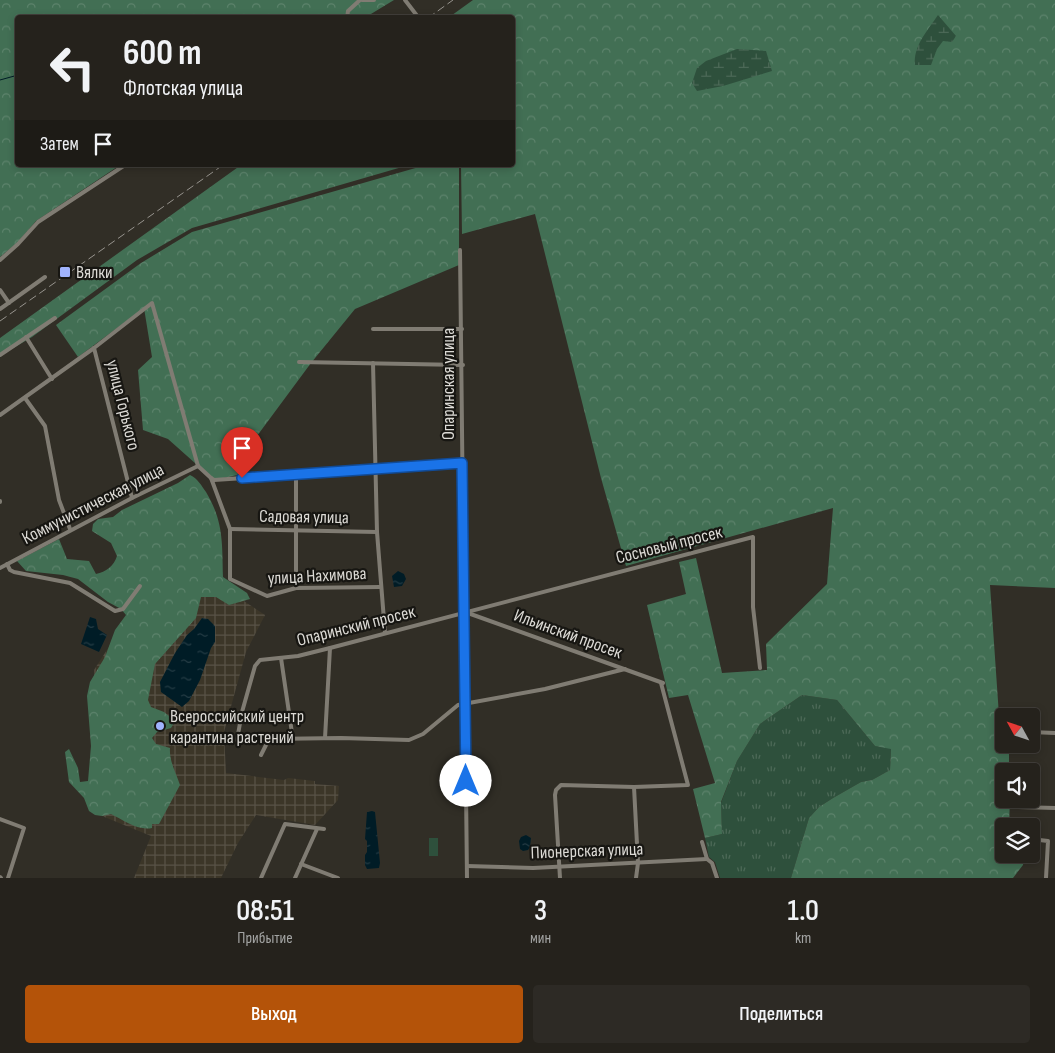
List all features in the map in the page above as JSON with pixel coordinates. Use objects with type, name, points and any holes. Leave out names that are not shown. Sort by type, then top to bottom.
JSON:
[{"type":"street","points":[[347,15],[348,11],[361,0],[374,0]]},
{"type":"street","points":[[405,0],[416,15]]},
{"type":"street","points":[[0,260],[38,222],[122,167]]},
{"type":"street","name":"Опаринская улица","points":[[460,250],[463,365],[462,463],[467,878]]},
{"type":"street","points":[[0,309],[45,277]]},
{"type":"street","points":[[0,290],[9,303]]},
{"type":"street","points":[[0,415],[52,379],[152,303],[198,466]]},
{"type":"street","points":[[0,355],[55,318]]},
{"type":"street","points":[[373,328],[462,330]]},
{"type":"street","points":[[26,337],[52,379]]},
{"type":"street","name":"улица Горького","points":[[94,348],[132,498]]},
{"type":"street","points":[[299,362],[463,365]]},
{"type":"street","points":[[373,363],[377,532],[385,633]]},
{"type":"street","points":[[25,398],[45,426],[59,500],[70,529]]},
{"type":"street","points":[[211,478],[214,480],[462,463]]},
{"type":"street","name":"улица Нахимова","points":[[198,466],[211,478],[230,529],[230,579],[267,596],[296,588],[380,587]]},
{"type":"street","name":"Коммунистическая улица","points":[[0,568],[70,529],[198,466]]},
{"type":"street","points":[[296,474],[296,588]]},
{"type":"street","name":"Садовая улица","points":[[230,529],[377,532]]},
{"type":"street","name":"Сосновый просек","points":[[465,612],[753,537],[753,607],[760,668]]},
{"type":"street","points":[[6,564],[14,572],[70,583],[115,611],[122,609],[140,586]]},
{"type":"street","name":"Опаринский просек","points":[[237,740],[242,712],[255,666],[260,660],[298,656],[465,612]]},
{"type":"street","name":"Ильинский просек","points":[[465,612],[662,683],[688,785],[634,787]]},
{"type":"street","points":[[325,738],[330,648]]},
{"type":"street","points":[[282,658],[293,740]]},
{"type":"street","points":[[261,755],[269,739],[409,740],[423,734],[458,705],[545,689],[625,669]]},
{"type":"street","points":[[1040,732],[1055,733]]},
{"type":"street","points":[[560,878],[555,795],[560,785],[634,787],[638,862],[636,878]]},
{"type":"street","points":[[1040,808],[1055,808]]},
{"type":"street","points":[[0,819],[24,828],[8,878]]},
{"type":"street","points":[[261,878],[285,824],[324,829]]},
{"type":"street","points":[[295,878],[317,829]]},
{"type":"street","points":[[1040,840],[1055,841]]},
{"type":"street","points":[[1046,878],[1048,841]]},
{"type":"street","points":[[702,842],[707,859],[712,863],[717,878]]},
{"type":"street","name":"Пионерская улица","points":[[467,866],[533,868],[707,859]]},
{"type":"street","points":[[301,864],[338,878]]},
{"type":"shaded area","name":"Всероссийский центр карантина растений","points":[[226,589],[265,615],[246,652],[224,732],[226,773],[284,780],[288,778],[315,781],[315,784],[339,786],[338,800],[315,825],[256,815],[238,843],[221,878],[134,878],[151,836],[102,816],[94,670],[126,620]]},
{"type":"green space","points":[[0,0],[394,0],[369,15],[15,15],[15,167],[117,167],[36,221],[17,243],[0,257]]},
{"type":"green space","points":[[473,0],[1055,0],[1055,588],[990,585],[998,708],[995,708],[995,753],[1009,753],[1009,763],[995,763],[995,808],[1010,808],[1009,818],[995,818],[995,863],[1023,863],[1013,878],[791,878],[809,818],[819,807],[861,782],[872,780],[890,770],[891,749],[875,746],[837,700],[802,695],[760,724],[737,761],[721,802],[722,834],[705,838],[693,789],[715,783],[688,695],[669,698],[647,605],[686,594],[679,562],[696,558],[722,673],[767,670],[766,644],[827,584],[833,508],[626,566],[601,478],[535,214],[462,234],[461,167],[515,167],[515,15],[452,15]]},
{"type":"green space","points":[[938,15],[956,36],[952,42],[943,41],[937,49],[931,65],[915,65],[916,51]]},
{"type":"green space","points":[[737,49],[766,51],[772,71],[723,86],[697,91],[692,83],[697,68],[706,61]]},
{"type":"green space","points":[[238,167],[402,167],[192,228],[137,260],[32,337],[0,356],[0,338]]},
{"type":"green space","points":[[419,167],[459,167],[459,265],[355,309],[311,363],[251,444],[247,473],[214,480],[168,439],[143,430],[138,370],[152,357],[144,308],[78,357],[56,325],[141,263],[192,232]]},
{"type":"green space","points":[[190,475],[197,480],[206,492],[216,513],[221,533],[223,577],[247,593],[250,599],[229,605],[216,597],[201,597],[196,618],[155,664],[148,700],[151,707],[164,712],[175,721],[171,728],[157,732],[152,738],[156,744],[170,748],[172,762],[180,785],[159,824],[152,824],[152,828],[146,829],[111,814],[102,816],[95,815],[89,811],[84,798],[69,782],[65,752],[69,749],[78,768],[80,782],[88,781],[91,746],[87,696],[90,682],[105,657],[115,630],[126,615],[121,609],[108,602],[78,579],[63,575],[26,571],[17,561],[59,539],[67,559],[89,561],[96,574],[103,572],[112,566],[117,556],[111,543],[92,531],[93,524],[98,519],[113,517],[122,510],[178,483]]},
{"type":"green space","points":[[802,695],[837,700],[875,746],[891,748],[890,770],[872,780],[861,782],[819,807],[809,818],[791,878],[720,878],[715,862],[709,857],[705,838],[722,834],[721,803],[737,761],[760,724]]},
{"type":"green space","points":[[429,838],[438,838],[438,856],[429,856]]},
{"type":"water","points":[[398,571],[404,574],[406,579],[402,586],[394,587],[392,576]]},
{"type":"water","points":[[90,617],[96,619],[98,629],[107,635],[99,652],[81,644]]},
{"type":"water","points":[[202,618],[208,619],[215,626],[215,642],[211,648],[200,680],[189,701],[182,707],[161,692],[160,682],[175,653]]},
{"type":"water","points":[[367,812],[375,812],[380,863],[379,868],[367,869],[365,855],[367,852],[367,841],[365,839]]},
{"type":"water","points":[[526,835],[531,838],[530,847],[528,850],[523,851],[520,849],[519,841],[521,837]]},
{"type":"waterway","points":[[0,80],[15,76]]},
{"type":"railway","points":[[432,15],[453,0]]},
{"type":"railway","points":[[0,321],[220,167]]},
{"type":"place","name":"Вялки","points":[[65,272]]},
{"type":"place","name":"Всероссийский центр карантина растений","points":[[160,726]]},
{"type":"route","points":[[242,478],[462,463],[466,781]]}]
